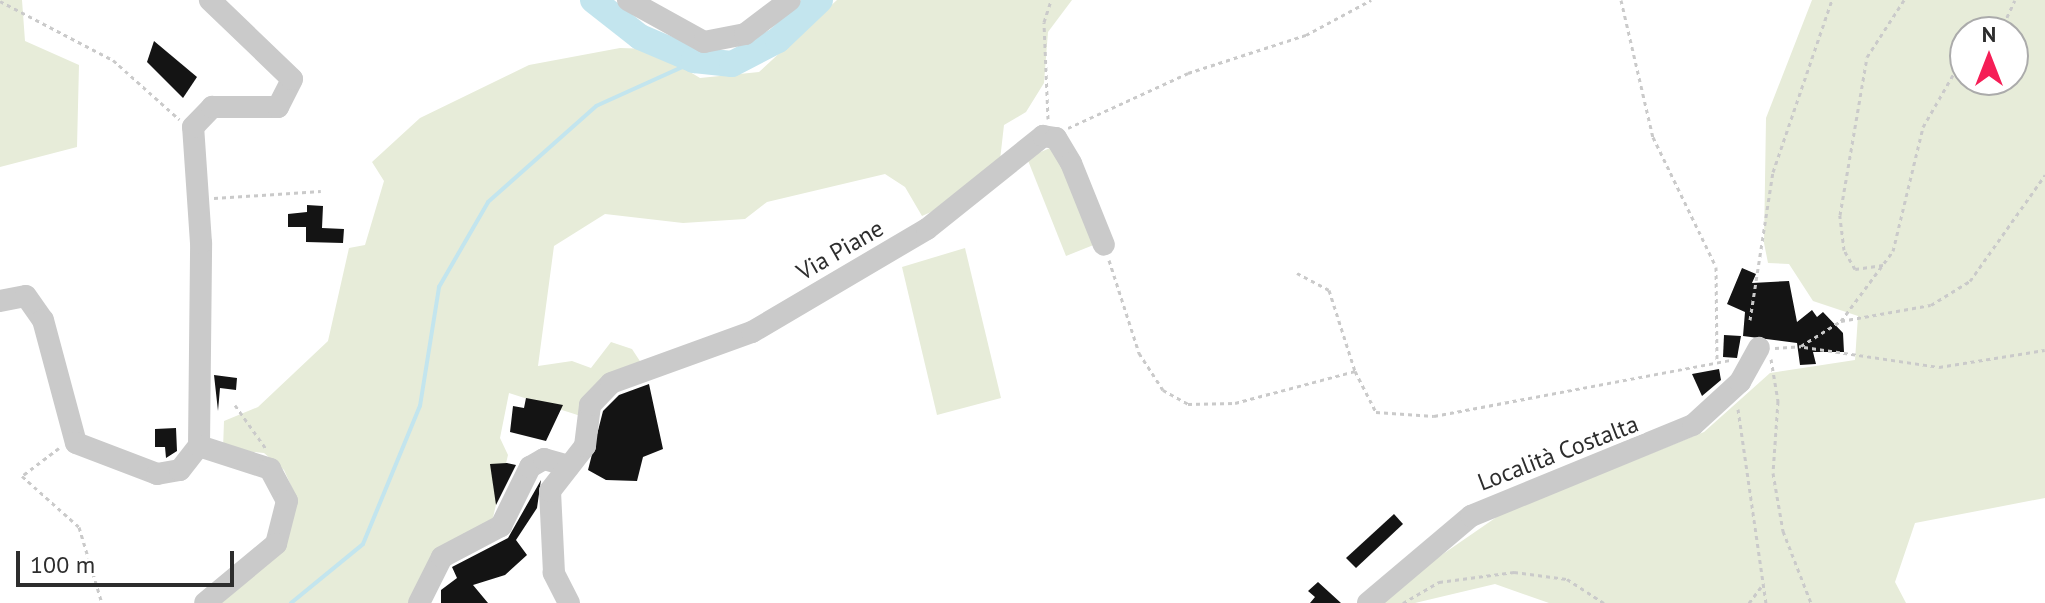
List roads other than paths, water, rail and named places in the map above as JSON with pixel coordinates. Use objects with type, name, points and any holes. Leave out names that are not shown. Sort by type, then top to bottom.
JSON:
[{"type":"street","points":[[0,301],[26,296],[43,320],[72,438],[157,474],[180,470],[199,446],[198,201],[191,135],[204,111],[270,110],[291,88],[283,66],[210,0]]},
{"type":"street","points":[[628,0],[704,42],[745,34],[790,0]]},
{"type":"street","name":"Via Piane","points":[[569,603],[554,573],[547,530],[553,480],[585,446],[590,405],[611,383],[752,332],[927,229],[1052,136],[1104,245]]},
{"type":"street","name":"Località Costalta","points":[[1368,603],[1471,516],[1671,437],[1749,347]]},
{"type":"street","points":[[199,446],[270,469],[287,501],[276,544],[205,603]]},
{"type":"street","points":[[419,603],[442,557],[501,526],[530,467],[544,459],[569,466]]},
{"type":"waterway","points":[[593,0],[640,37],[694,60],[732,64],[778,40],[820,0]]},
{"type":"waterway","points":[[291,603],[363,544],[420,406],[439,287],[488,202],[596,106],[698,60]]}]
